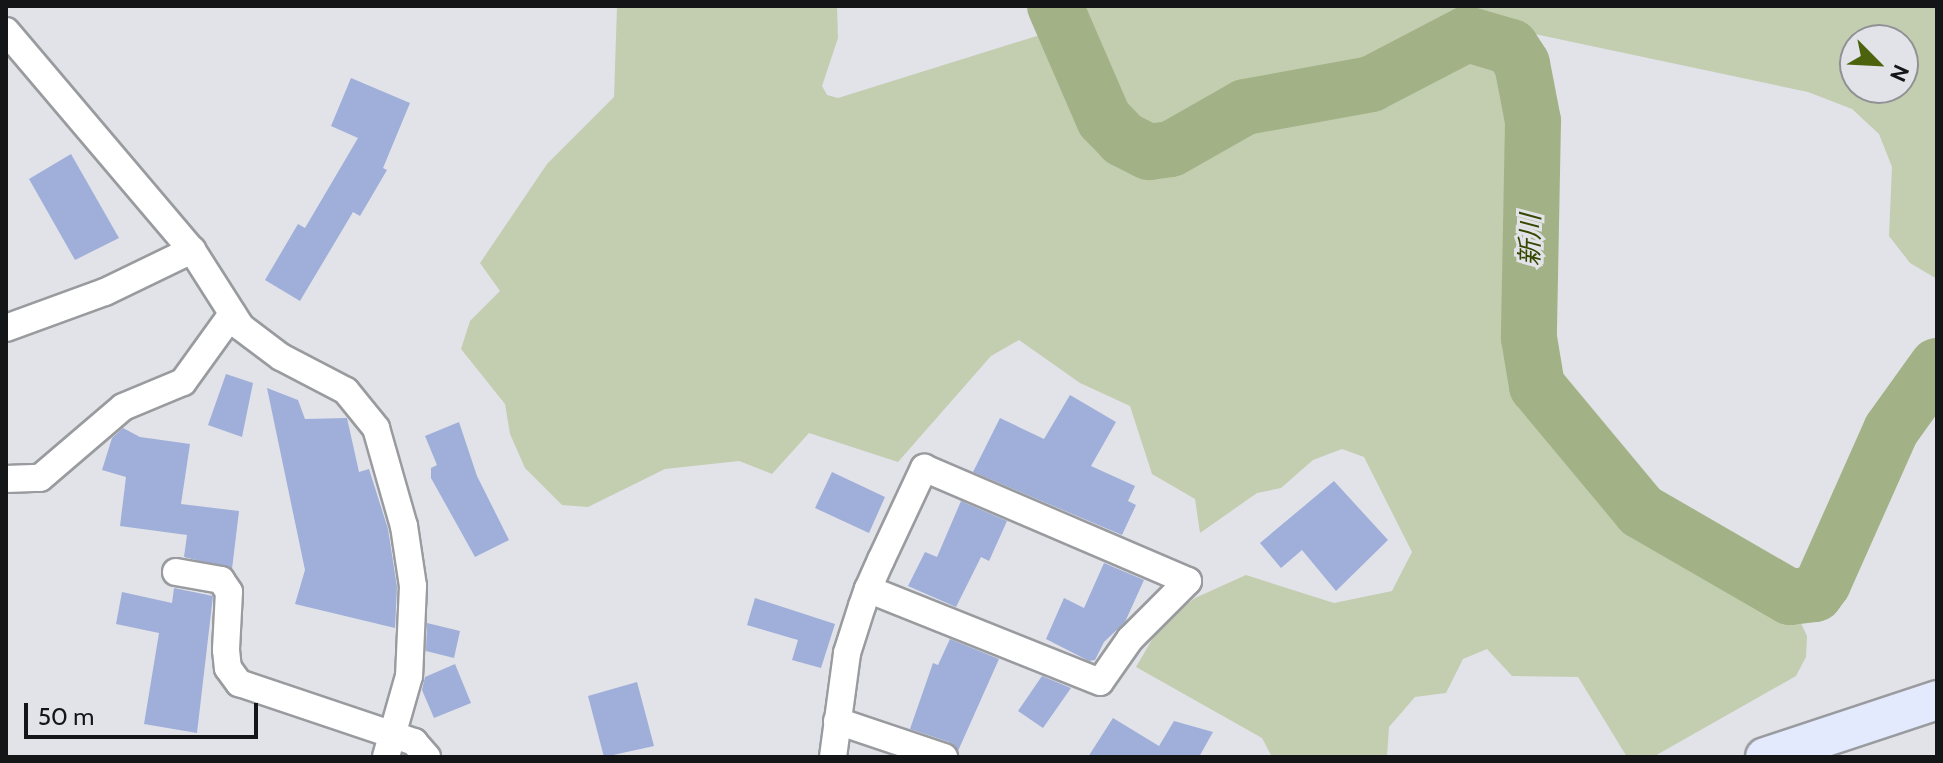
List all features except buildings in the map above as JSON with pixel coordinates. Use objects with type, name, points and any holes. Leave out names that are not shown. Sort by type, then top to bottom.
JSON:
[{"type":"street","points":[[6,31],[192,250],[232,314],[260,343],[346,391],[376,428],[404,526],[413,586],[409,676],[390,746]]},
{"type":"street","points":[[6,328],[105,292],[192,250]]},
{"type":"street","points":[[6,479],[40,478],[123,407],[183,382],[232,314]]},
{"type":"street","points":[[833,757],[847,653],[868,589],[924,468],[1188,581],[1130,639],[1100,682],[868,589]]},
{"type":"street","points":[[176,572],[221,580],[229,592],[226,650],[228,668],[239,683],[390,746],[414,742],[427,757]]},
{"type":"street","points":[[1765,757],[1937,700]]},
{"type":"street","points":[[837,721],[944,757]]},
{"type":"green space","points":[[617,6],[837,6],[838,38],[822,86],[827,95],[838,98],[1043,34],[1064,50],[1104,138],[1147,164],[1176,159],[1249,118],[1375,95],[1470,46],[1504,56],[1511,68],[1522,139],[1517,338],[1527,391],[1633,520],[1799,619],[1807,636],[1806,657],[1796,676],[1653,757],[1627,757],[1578,677],[1512,676],[1487,649],[1463,659],[1446,693],[1415,697],[1389,727],[1387,757],[1272,757],[1262,738],[1136,667],[1160,626],[1195,598],[1246,575],[1334,603],[1392,591],[1412,552],[1364,457],[1342,449],[1313,460],[1281,488],[1257,493],[1200,533],[1195,499],[1152,474],[1130,406],[1080,383],[1019,340],[991,356],[898,462],[809,433],[772,474],[739,461],[665,469],[588,507],[562,505],[525,468],[510,434],[505,404],[461,349],[470,321],[500,291],[480,263],[547,164],[614,97]]},
{"type":"green space","points":[[1068,6],[1937,6],[1937,279],[1910,263],[1889,236],[1892,167],[1879,134],[1852,109],[1839,104],[1919,104],[1919,24],[1839,24],[1839,104],[1808,92],[1478,22],[1453,27],[1352,78],[1242,96],[1152,141],[1130,130],[1114,113]]},
{"type":"waterway","name":"新川","points":[[1055,6],[1104,119],[1123,139],[1149,152],[1171,149],[1245,107],[1371,84],[1467,34],[1511,47],[1522,64],[1533,121],[1529,338],[1537,386],[1641,511],[1790,597],[1815,594],[1823,583],[1891,430],[1937,366]]}]
